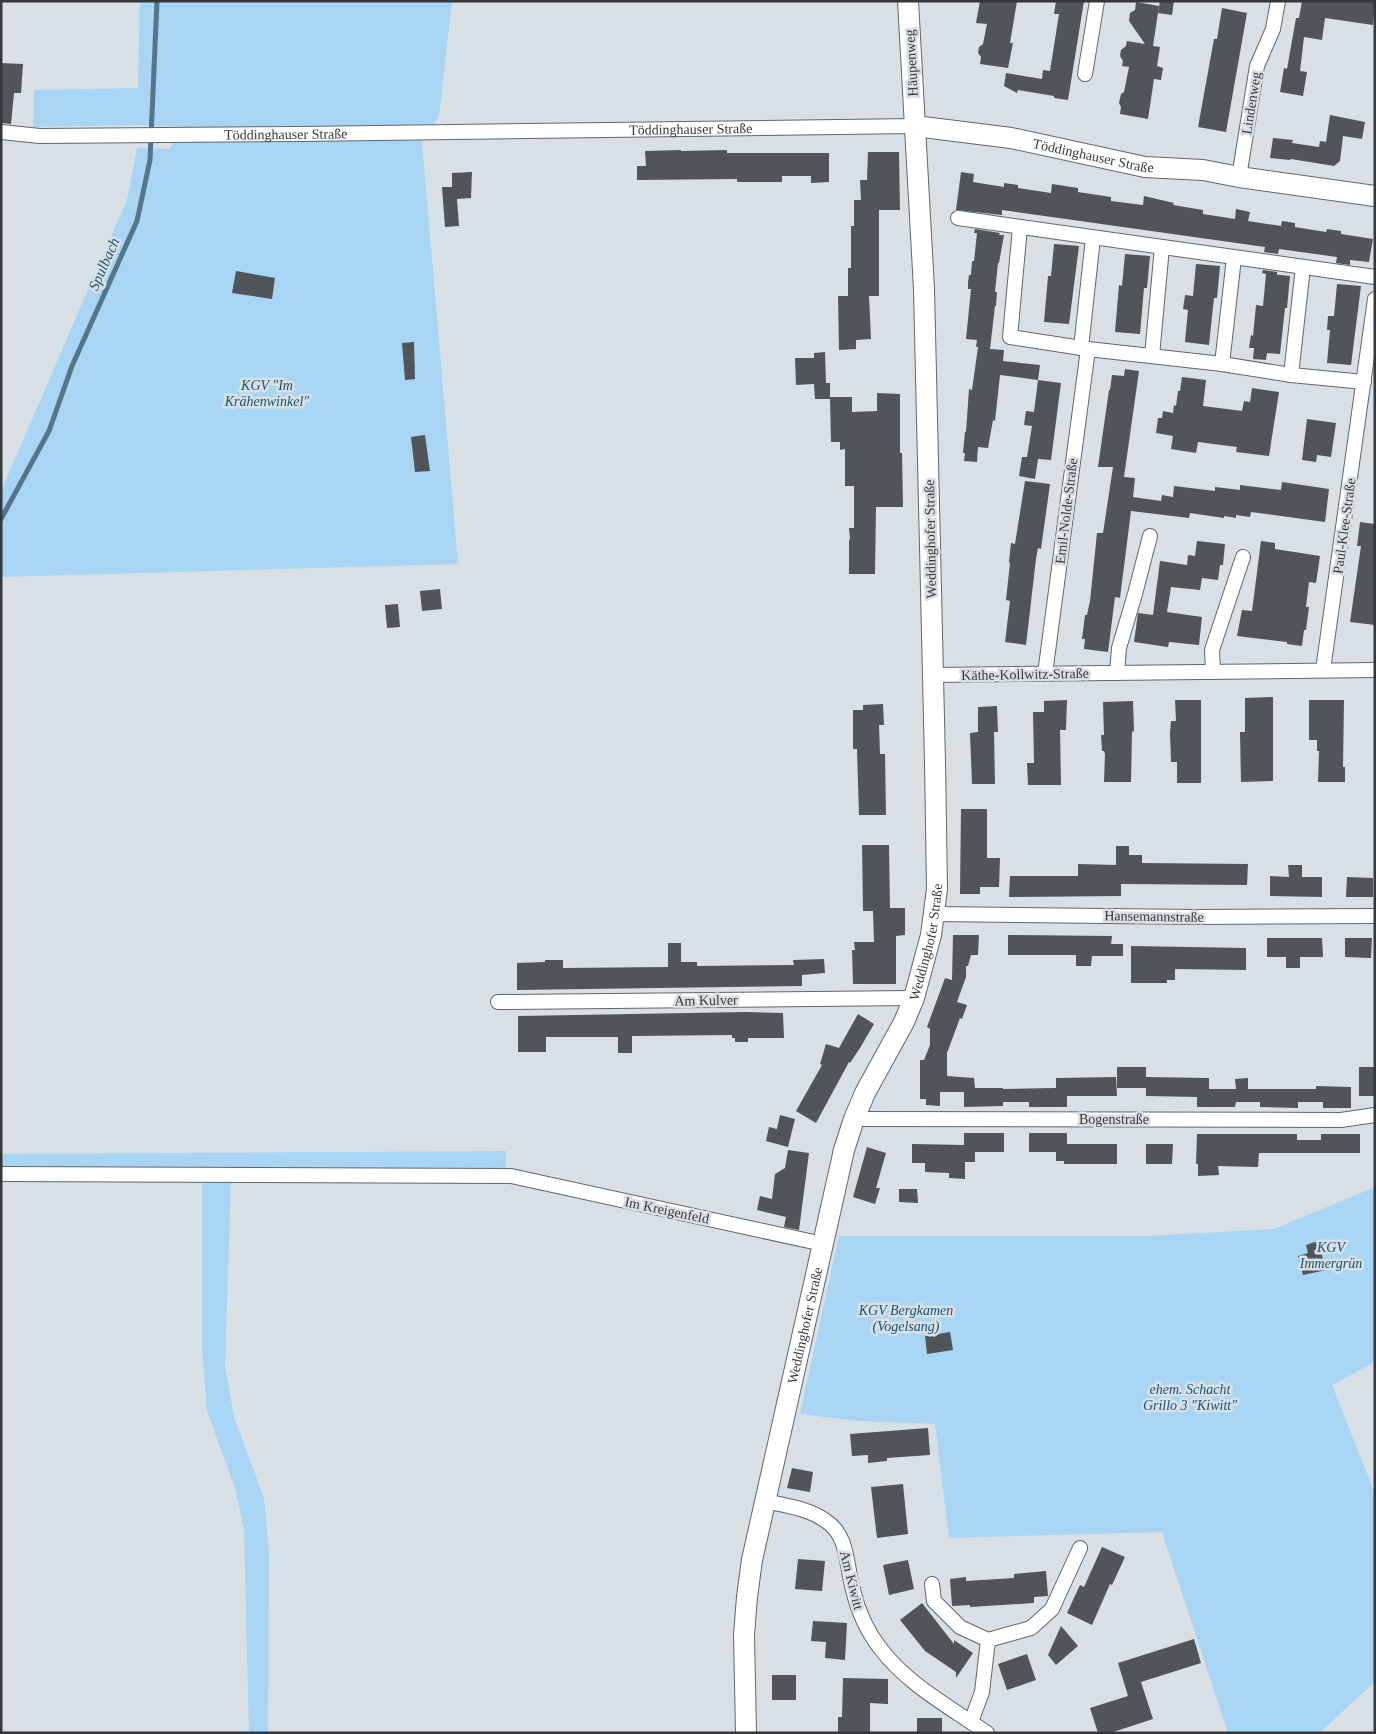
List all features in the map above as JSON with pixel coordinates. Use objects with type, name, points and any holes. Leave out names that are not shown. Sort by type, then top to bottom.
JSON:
[{"type":"street","name":"Häupenweg","points":[[908,1],[915,126]]},
{"type":"street","points":[[1085,74],[1097,1]]},
{"type":"street","name":"Lindenweg","points":[[1239,177],[1257,66],[1273,29],[1278,1]]},
{"type":"street","name":"Töddinghauser Straße","points":[[1,132],[40,136],[915,126],[1011,138],[1145,167],[1203,170],[1239,177],[1375,196]]},
{"type":"street","name":"Weddinghofer Straße","points":[[746,1733],[744,1635],[752,1560],[844,1150],[865,1093],[904,1022],[914,998],[926,959],[934,914],[937,862],[924,289],[915,126]]},
{"type":"street","points":[[958,218],[1375,277]]},
{"type":"street","points":[[1020,227],[1010,337],[1084,349],[1222,364],[1291,375],[1364,382]]},
{"type":"street","name":"Emil-Nolde-Straße","points":[[1045,674],[1084,349],[1093,238]]},
{"type":"street","points":[[1152,356],[1162,247]]},
{"type":"street","points":[[1222,364],[1234,258]]},
{"type":"street","points":[[1291,375],[1303,267]]},
{"type":"street","name":"Paul-Klee-Straße","points":[[1323,670],[1375,299]]},
{"type":"street","points":[[1117,673],[1118,648],[1135,594],[1150,536]]},
{"type":"street","points":[[1213,672],[1212,650],[1243,556]]},
{"type":"street","name":"Käthe-Kollwitz-Straße","points":[[933,675],[1375,670]]},
{"type":"street","name":"Hansemannstraße","points":[[934,914],[1196,917],[1375,916]]},
{"type":"street","name":"Am Kulver","points":[[498,1002],[914,998]]},
{"type":"street","name":"Bogenstraße","points":[[854,1119],[1341,1120],[1375,1115]]},
{"type":"street","name":"Im Kreigenfeld","points":[[1,1174],[511,1176],[823,1244]]},
{"type":"street","name":"Am Kiwitt","points":[[765,1501],[806,1510],[827,1521],[836,1529],[846,1551],[852,1588],[859,1611],[879,1647],[910,1680],[987,1733]]},
{"type":"street","points":[[932,1584],[934,1601],[960,1627],[988,1640],[1031,1628],[1052,1609],[1080,1548]]},
{"type":"street","points":[[971,1722],[982,1692],[988,1640]]},
{"type":"green space","name":"KGV \"Im Krähenwinkel\"","points":[[140,1],[452,1],[439,116],[422,142],[458,564],[1,577],[1,491],[127,200],[137,148],[169,149],[186,127],[137,125],[33,127],[34,90],[138,88]]},
{"type":"green space","points":[[506,1151],[506,1171],[1,1169],[1,1154]]},
{"type":"green space","points":[[231,1179],[225,1365],[234,1417],[264,1498],[269,1553],[268,1733],[249,1733],[244,1530],[235,1488],[207,1411],[202,1346],[202,1184]]},
{"type":"green space","name":"ehem. Schacht Grillo 3 \"Kiwitt\"","points":[[1375,1187],[1375,1362],[1332,1385],[1375,1494],[1375,1682],[1319,1733],[1228,1733],[1162,1532],[949,1538],[935,1424],[859,1421],[800,1414],[839,1236],[1150,1236],[1274,1229]]},
{"type":"building","points":[[980,1],[1017,1],[1010,43],[1013,43],[1008,68],[980,64],[979,47],[983,44],[987,24],[976,23]]},
{"type":"building","points":[[1056,1],[1084,1],[1068,100],[1018,90],[1017,93],[1004,86],[1006,73],[1042,79],[1043,70],[1050,71],[1059,14],[1054,14]]},
{"type":"building","points":[[1160,1],[1174,1],[1172,15],[1158,13]]},
{"type":"building","points":[[1302,1],[1375,1],[1373,25],[1325,18],[1322,40],[1304,37],[1300,71],[1307,72],[1303,96],[1280,92],[1284,68],[1287,69],[1296,18],[1299,18]]},
{"type":"building","points":[[1136,2],[1159,6],[1153,46],[1160,47],[1157,66],[1163,68],[1161,80],[1154,79],[1148,119],[1120,114],[1121,107],[1119,103],[1121,94],[1124,92],[1129,67],[1122,66],[1121,50],[1126,46],[1127,41],[1145,44],[1129,21],[1130,13],[1135,10]]},
{"type":"building","points":[[1222,8],[1247,13],[1226,132],[1198,127],[1214,39],[1217,39]]},
{"type":"building","points":[[1,63],[23,64],[21,93],[14,93],[11,124],[1,123]]},
{"type":"building","points":[[1330,115],[1365,122],[1362,139],[1343,136],[1340,161],[1334,166],[1291,159],[1270,158],[1273,138],[1293,140],[1292,143],[1319,147],[1320,141],[1326,142]]},
{"type":"building","points":[[727,150],[727,153],[829,153],[829,182],[811,183],[811,176],[782,176],[782,182],[737,182],[737,179],[637,180],[637,166],[646,166],[645,151]]},
{"type":"building","points":[[868,152],[899,152],[900,210],[879,210],[879,296],[869,296],[871,339],[856,340],[856,349],[839,350],[838,296],[848,296],[848,268],[851,268],[851,226],[854,226],[854,200],[861,200],[860,180],[867,180]]},
{"type":"building","points":[[472,172],[471,198],[457,199],[459,226],[445,227],[442,187],[452,187],[452,173]]},
{"type":"building","points":[[961,172],[974,174],[973,182],[1004,187],[1004,183],[1018,185],[1018,188],[1051,193],[1052,184],[1078,188],[1078,192],[1111,197],[1111,201],[1143,205],[1144,196],[1174,203],[1173,205],[1203,210],[1203,214],[1235,219],[1236,209],[1250,212],[1248,221],[1281,226],[1282,221],[1295,223],[1295,227],[1326,232],[1327,229],[1341,231],[1341,234],[1373,239],[1369,262],[1350,260],[1350,265],[1336,263],[1337,257],[1279,249],[1278,254],[1264,252],[1265,247],[1002,210],[1002,215],[956,210]]},
{"type":"building","points":[[975,229],[1004,235],[998,263],[995,292],[997,292],[996,306],[990,349],[1004,350],[1003,361],[1040,365],[1038,380],[1000,375],[995,421],[993,420],[988,448],[978,447],[977,462],[964,461],[965,453],[963,453],[969,389],[972,390],[978,347],[976,347],[977,340],[966,339],[971,289],[968,289],[968,282],[969,275],[971,275],[972,261],[974,261],[977,233],[974,233]]},
{"type":"building","points":[[1054,244],[1079,246],[1069,324],[1044,322],[1048,276],[1051,276]]},
{"type":"building","points":[[1125,254],[1150,256],[1147,288],[1144,288],[1140,334],[1115,332],[1119,285],[1122,286]]},
{"type":"building","points":[[1196,264],[1220,266],[1217,298],[1214,298],[1209,345],[1185,342],[1188,310],[1183,309],[1185,295],[1193,296]]},
{"type":"building","points":[[1263,270],[1277,272],[1277,275],[1290,276],[1280,354],[1267,353],[1266,360],[1253,359],[1254,348],[1249,348],[1251,335],[1253,336],[1256,305],[1263,306],[1266,274],[1262,273]]},
{"type":"building","points":[[236,271],[275,278],[272,299],[232,293]]},
{"type":"building","points":[[1337,284],[1361,286],[1351,365],[1327,363],[1330,330],[1327,330],[1328,316],[1334,316]]},
{"type":"building","points":[[414,342],[415,379],[405,380],[402,343]]},
{"type":"building","points":[[825,352],[826,383],[830,383],[830,397],[852,397],[852,412],[877,411],[877,393],[900,394],[900,453],[902,453],[903,507],[876,507],[875,574],[849,574],[849,528],[854,528],[854,486],[845,486],[845,449],[840,450],[840,442],[831,442],[830,399],[815,399],[814,384],[796,385],[795,358],[814,358],[814,353]]},
{"type":"building","points":[[1125,369],[1139,371],[1124,477],[1135,478],[1133,497],[1161,501],[1162,495],[1173,497],[1174,486],[1215,491],[1215,487],[1240,490],[1240,485],[1281,490],[1282,482],[1329,489],[1325,522],[1251,512],[1250,517],[1236,515],[1236,518],[1190,513],[1189,518],[1131,511],[1120,598],[1115,597],[1108,652],[1084,649],[1085,639],[1082,639],[1085,615],[1087,615],[1090,601],[1097,533],[1103,533],[1113,467],[1098,467],[1109,390],[1112,375],[1124,376]]},
{"type":"building","points":[[1182,377],[1206,380],[1203,406],[1242,411],[1244,401],[1250,402],[1252,388],[1279,392],[1269,456],[1236,452],[1237,447],[1198,442],[1196,453],[1171,449],[1173,436],[1156,433],[1158,418],[1162,418],[1163,411],[1173,413]]},
{"type":"building","points":[[1038,380],[1061,383],[1051,460],[1038,459],[1035,479],[1019,476],[1022,457],[1027,457],[1032,426],[1024,425],[1026,411],[1034,412]]},
{"type":"building","points":[[1307,419],[1336,423],[1331,457],[1317,455],[1316,462],[1302,460]]},
{"type":"building","points":[[425,435],[430,471],[415,472],[411,437]]},
{"type":"building","points":[[1025,481],[1050,484],[1041,549],[1038,548],[1036,559],[1026,645],[1005,642],[1010,601],[1006,600],[1011,543],[1015,544]]},
{"type":"building","points":[[1360,522],[1375,524],[1375,625],[1350,622],[1361,546],[1357,546]]},
{"type":"building","points":[[1197,541],[1225,544],[1223,565],[1220,565],[1218,580],[1202,578],[1200,590],[1171,587],[1167,612],[1202,617],[1199,645],[1169,642],[1168,647],[1134,642],[1138,613],[1153,615],[1160,561],[1187,565],[1188,555],[1195,556]]},
{"type":"building","points":[[1261,541],[1275,543],[1275,549],[1320,556],[1316,583],[1309,582],[1306,607],[1309,607],[1302,646],[1287,644],[1287,642],[1237,636],[1242,610],[1252,611]]},
{"type":"building","points":[[440,589],[442,609],[422,611],[420,591]]},
{"type":"building","points":[[398,604],[400,627],[387,628],[385,605]]},
{"type":"building","points":[[1273,697],[1273,781],[1241,782],[1240,732],[1245,732],[1245,698]]},
{"type":"building","points":[[1067,700],[1066,730],[1060,730],[1061,785],[1028,785],[1027,763],[1034,763],[1033,712],[1044,712],[1044,701]]},
{"type":"building","points":[[1175,700],[1201,700],[1201,783],[1177,783],[1177,762],[1171,762],[1170,733],[1171,721],[1176,721]]},
{"type":"building","points":[[1309,700],[1344,700],[1343,767],[1345,767],[1345,782],[1318,782],[1319,751],[1317,751],[1317,740],[1309,740]]},
{"type":"building","points":[[1133,701],[1134,731],[1132,732],[1131,782],[1104,782],[1105,754],[1102,751],[1101,735],[1104,735],[1103,702]]},
{"type":"building","points":[[883,704],[884,725],[879,725],[880,754],[885,754],[886,815],[859,815],[857,749],[853,749],[853,710],[863,710],[863,705]]},
{"type":"building","points":[[997,706],[998,732],[994,732],[995,784],[972,784],[970,733],[978,732],[978,707]]},
{"type":"building","points":[[961,809],[987,809],[987,858],[1000,858],[999,887],[980,887],[980,894],[960,894]]},
{"type":"building","points":[[862,845],[889,845],[890,908],[905,908],[905,935],[896,936],[896,984],[853,984],[852,950],[855,950],[854,942],[874,942],[873,911],[863,911]]},
{"type":"building","points":[[1116,846],[1129,846],[1129,855],[1142,855],[1142,863],[1248,864],[1247,885],[1121,884],[1121,896],[1009,897],[1010,876],[1078,876],[1078,864],[1116,865]]},
{"type":"building","points":[[1288,865],[1302,865],[1302,877],[1322,877],[1322,897],[1270,896],[1270,876],[1289,877]]},
{"type":"building","points":[[1347,877],[1373,878],[1373,897],[1346,897]]},
{"type":"building","points":[[953,935],[979,935],[978,955],[971,955],[968,966],[966,966],[966,977],[957,1002],[967,1005],[947,1053],[947,1076],[974,1078],[975,1088],[1003,1089],[1056,1088],[1056,1078],[1116,1077],[1117,1096],[1067,1096],[1067,1107],[1029,1107],[1029,1102],[1003,1102],[1003,1106],[964,1107],[964,1092],[940,1092],[940,1106],[926,1105],[926,1099],[920,1099],[920,1060],[924,1060],[930,1045],[930,1029],[927,1027],[945,978],[952,980]]},
{"type":"building","points":[[1008,935],[1112,936],[1111,944],[1123,944],[1123,956],[1092,956],[1091,966],[1076,966],[1076,955],[1008,955]]},
{"type":"building","points":[[1267,938],[1322,938],[1323,957],[1300,957],[1300,968],[1286,968],[1286,957],[1267,957]]},
{"type":"building","points":[[1345,938],[1372,938],[1371,958],[1345,957]]},
{"type":"building","points":[[668,943],[681,943],[681,962],[697,962],[697,966],[794,965],[793,960],[824,959],[825,973],[802,975],[802,986],[517,990],[517,963],[563,960],[563,968],[668,967]]},
{"type":"building","points":[[1131,946],[1246,948],[1246,970],[1175,969],[1175,980],[1167,980],[1167,983],[1131,983]]},
{"type":"building","points":[[783,1013],[784,1038],[748,1038],[748,1042],[735,1042],[735,1038],[732,1038],[732,1035],[632,1036],[632,1053],[618,1053],[618,1037],[546,1037],[546,1052],[518,1052],[518,1016]]},
{"type":"building","points":[[858,1014],[874,1024],[849,1062],[816,1123],[796,1111],[822,1065],[820,1064],[826,1044],[839,1048]]},
{"type":"building","points":[[1117,1067],[1146,1067],[1146,1077],[1209,1078],[1209,1089],[1236,1089],[1235,1079],[1248,1078],[1248,1089],[1316,1089],[1316,1086],[1351,1087],[1351,1108],[1323,1108],[1323,1102],[1298,1102],[1298,1108],[1260,1107],[1260,1102],[1236,1102],[1235,1107],[1197,1107],[1197,1097],[1146,1096],[1146,1088],[1117,1088]]},
{"type":"building","points":[[1359,1067],[1375,1067],[1375,1096],[1359,1096]]},
{"type":"building","points":[[780,1115],[795,1119],[788,1147],[766,1141],[769,1127],[777,1129]]},
{"type":"building","points":[[964,1133],[1004,1133],[1004,1152],[975,1152],[975,1162],[965,1162],[965,1179],[949,1178],[949,1173],[925,1172],[925,1163],[912,1163],[912,1144],[964,1145]]},
{"type":"building","points":[[1029,1133],[1067,1133],[1067,1144],[1117,1144],[1117,1164],[1064,1164],[1064,1161],[1056,1161],[1056,1152],[1029,1152]]},
{"type":"building","points":[[1197,1134],[1297,1134],[1297,1140],[1321,1140],[1321,1134],[1360,1134],[1360,1153],[1259,1153],[1258,1167],[1218,1166],[1219,1175],[1198,1176],[1198,1164],[1196,1164]]},
{"type":"building","points":[[1146,1144],[1173,1144],[1172,1164],[1146,1164]]},
{"type":"building","points":[[867,1147],[886,1153],[876,1188],[880,1188],[875,1204],[853,1197]]},
{"type":"building","points":[[788,1150],[809,1153],[799,1230],[784,1227],[786,1217],[757,1210],[760,1196],[772,1199],[775,1174],[785,1168]]},
{"type":"building","points":[[899,1189],[917,1189],[918,1203],[899,1202]]},
{"type":"building","points":[[1318,1241],[1326,1270],[1303,1275],[1298,1256],[1308,1253],[1306,1245]]},
{"type":"building","points":[[950,1332],[953,1350],[927,1354],[925,1336]]},
{"type":"building","points":[[928,1428],[930,1455],[887,1458],[887,1461],[868,1463],[868,1455],[852,1456],[850,1434]]},
{"type":"building","points":[[792,1468],[813,1472],[810,1492],[787,1488]]},
{"type":"building","points":[[903,1484],[908,1534],[877,1538],[871,1487]]},
{"type":"building","points":[[1102,1547],[1125,1557],[1112,1585],[1110,1584],[1092,1625],[1067,1613],[1080,1585],[1084,1587]]},
{"type":"building","points":[[798,1559],[825,1561],[822,1591],[795,1589]]},
{"type":"building","points":[[908,1560],[914,1589],[889,1595],[883,1565]]},
{"type":"building","points":[[1046,1571],[1048,1596],[1034,1597],[1034,1603],[970,1607],[970,1605],[952,1606],[950,1579],[966,1577],[966,1581],[1014,1578],[1014,1574]]},
{"type":"building","points":[[922,1603],[954,1644],[954,1640],[973,1653],[956,1678],[956,1672],[925,1651],[900,1620]]},
{"type":"building","points":[[813,1621],[847,1623],[845,1660],[825,1658],[826,1642],[811,1641]]},
{"type":"building","points":[[1061,1626],[1078,1646],[1056,1665],[1048,1655]]},
{"type":"building","points":[[1194,1639],[1201,1663],[1141,1682],[1153,1719],[1110,1733],[1098,1733],[1090,1708],[1128,1696],[1118,1663]]},
{"type":"building","points":[[1027,1654],[1036,1680],[1007,1690],[998,1664]]},
{"type":"building","points":[[772,1675],[796,1675],[796,1700],[772,1700]]},
{"type":"building","points":[[843,1678],[888,1679],[888,1704],[870,1703],[870,1733],[838,1733],[838,1717],[842,1717]]},
{"type":"building","points":[[917,1718],[942,1718],[942,1733],[917,1733]]},
{"type":"waterway","name":"Spulbach","points":[[1,519],[49,431],[72,366],[137,221],[150,160],[157,1]]},
{"type":"park label","name":"KGV Immergrün","points":[[1331,1256]]},
{"type":"park label","name":"KGV Bergkamen (Vogelsang)","points":[[906,1318]]}]
